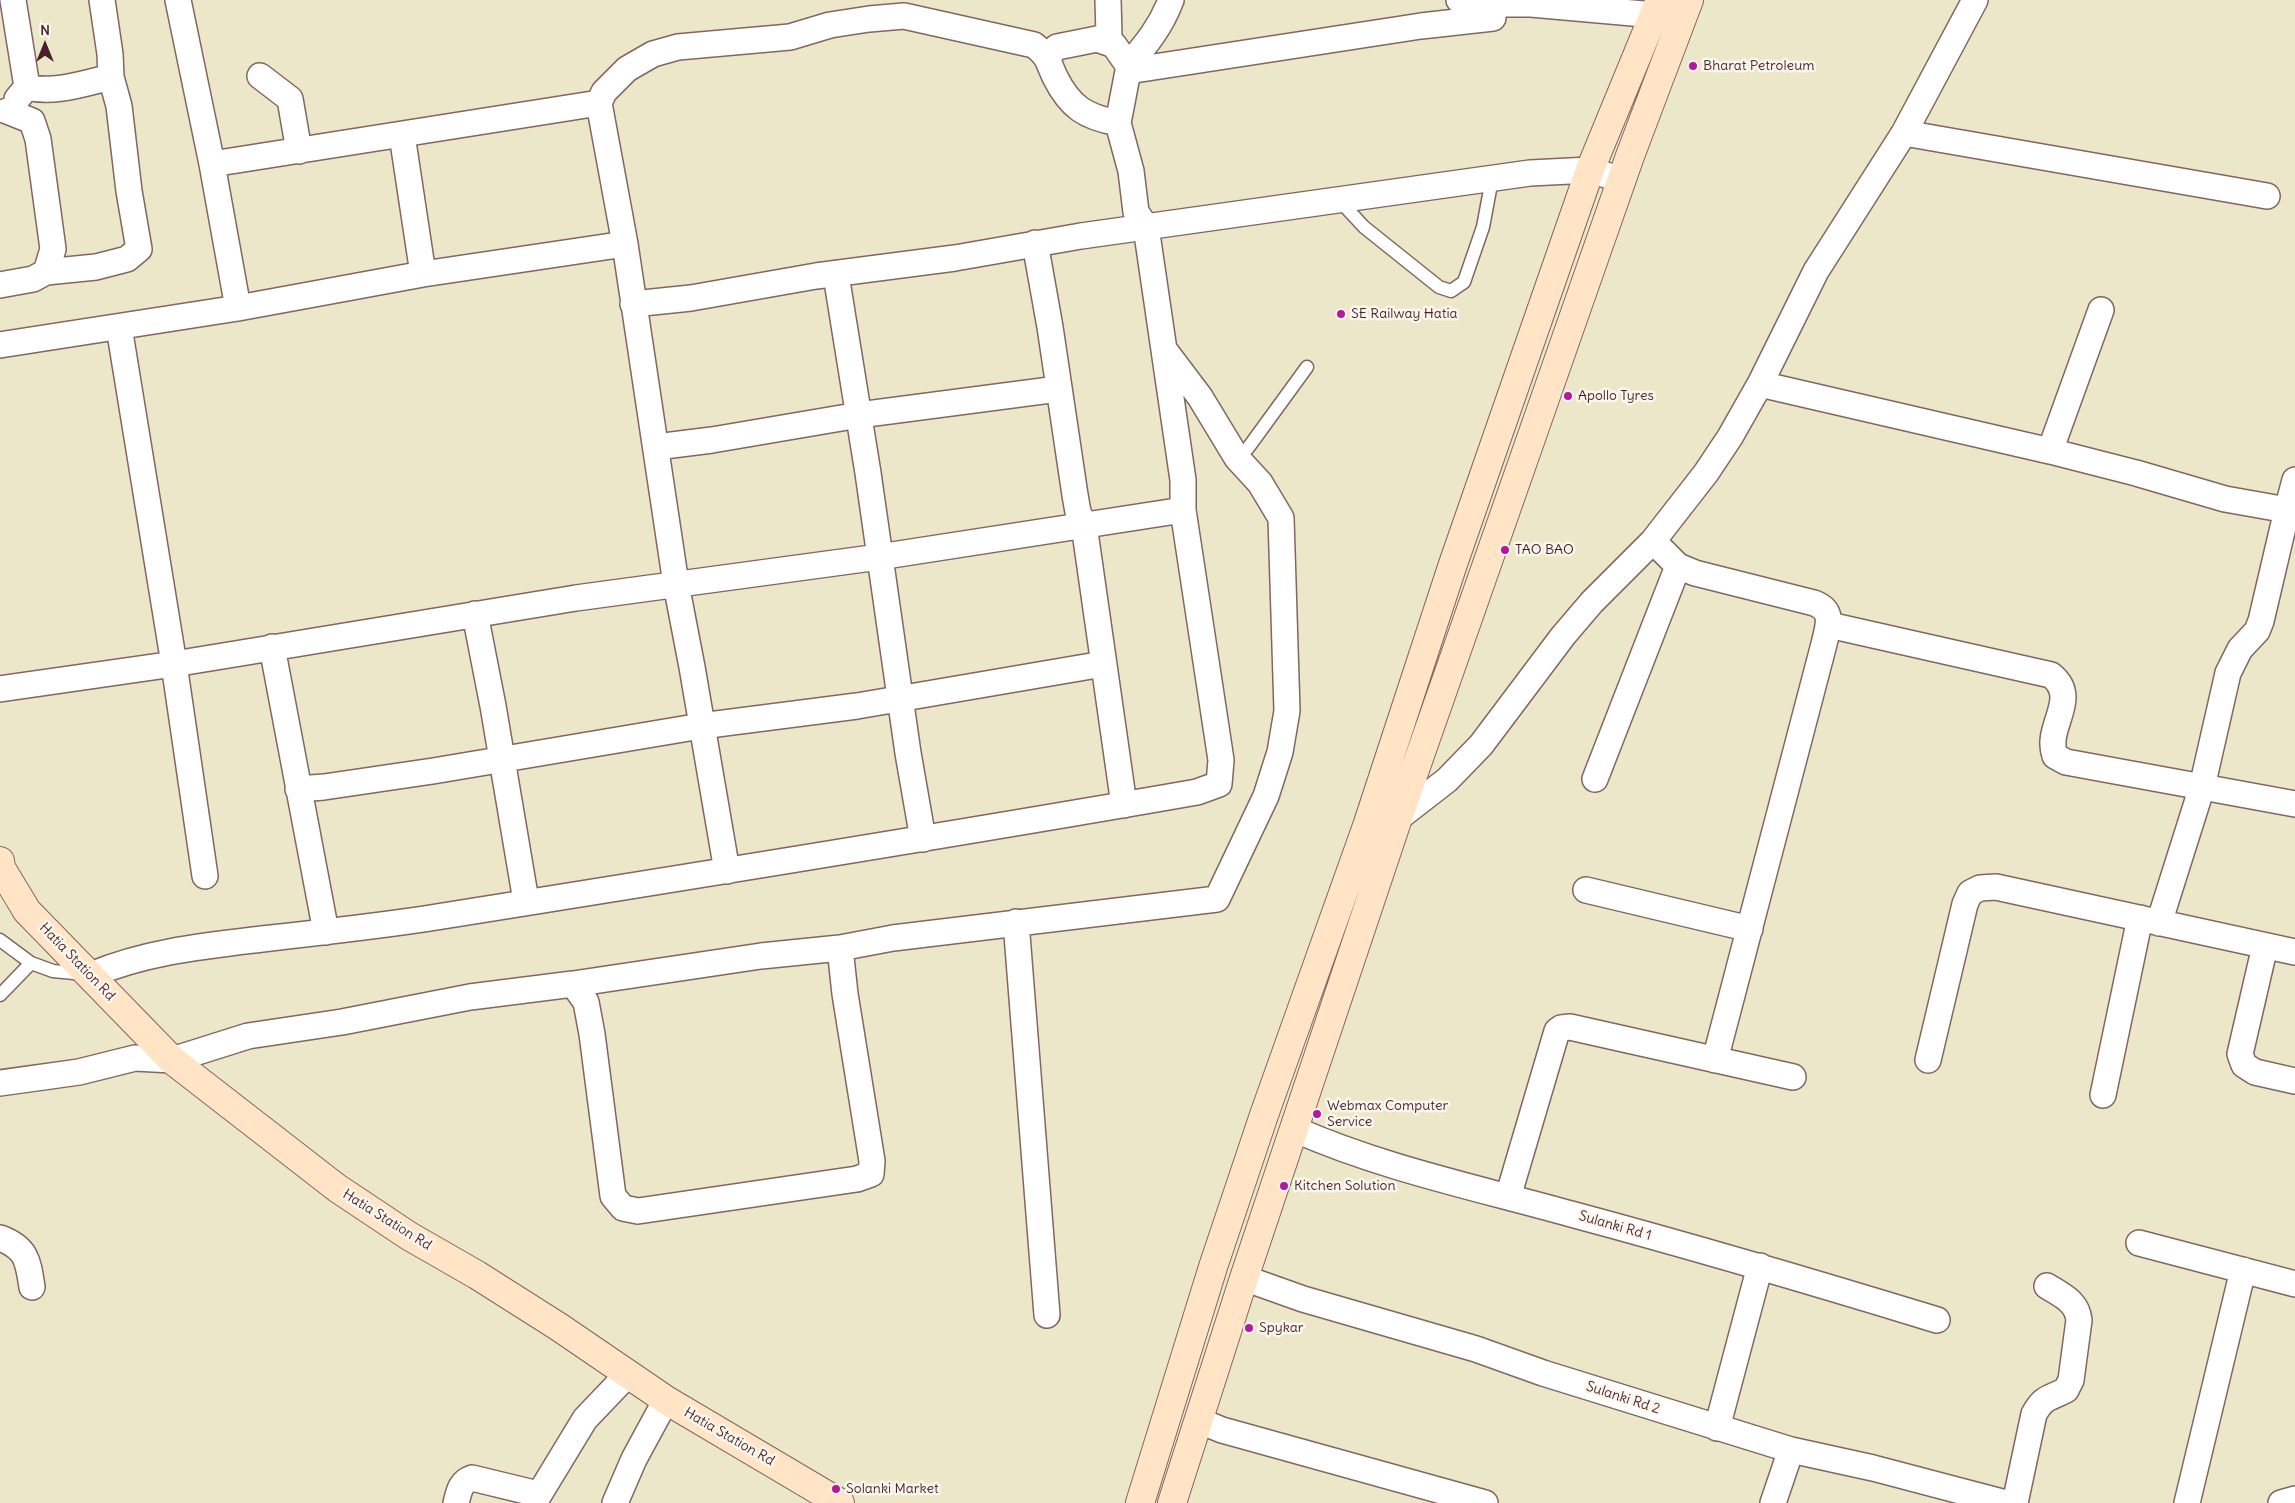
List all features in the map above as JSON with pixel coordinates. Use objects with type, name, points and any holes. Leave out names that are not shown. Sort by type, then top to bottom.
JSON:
[{"type":"main road","points":[[1172,1503],[1200,1421],[1244,1278],[1398,818],[1622,180],[1689,0]]},
{"type":"main road","points":[[1140,1503],[1213,1267],[1367,826],[1453,564],[1590,170],[1657,8]]},
{"type":"main road","name":"Hatia Station Rd","points":[[0,865],[27,911],[172,1060],[337,1188],[409,1236],[494,1285],[666,1400],[840,1503]]},
{"type":"street","points":[[13,0],[27,87]]},
{"type":"street","points":[[0,285],[33,279],[46,272],[96,267],[127,259],[139,249],[102,0]]},
{"type":"street","points":[[178,0],[212,164],[238,308]]},
{"type":"street","points":[[1047,56],[1057,48],[1109,35],[1108,0]]},
{"type":"street","points":[[91,975],[115,965],[167,952],[326,932],[526,901],[594,893],[1124,805],[1197,792],[1219,784],[1221,760],[1182,510],[1182,480],[1146,227],[1136,212],[1131,171],[1118,123],[1128,68],[1162,22],[1170,0]]},
{"type":"street","points":[[1460,0],[1488,4],[1532,2],[1657,8]]},
{"type":"street","points":[[1398,818],[1447,780],[1481,745],[1563,636],[1592,602],[1653,540],[1706,472],[1730,437],[1760,384],[1816,271],[1904,133],[1975,0]]},
{"type":"street","points":[[727,871],[676,584],[625,244],[599,103],[604,92],[627,69],[653,54],[678,48],[790,37],[830,26],[869,19],[904,16],[1034,45],[1047,56],[1064,94],[1077,109],[1098,119],[1118,123]]},
{"type":"street","points":[[1128,68],[1420,26],[1493,18]]},
{"type":"street","points":[[1098,39],[1114,45],[1128,68]]},
{"type":"street","points":[[260,76],[290,99],[299,151]]},
{"type":"street","points":[[27,87],[38,90],[64,87],[112,77]]},
{"type":"street","points":[[27,87],[3,112],[32,121],[38,138],[53,249],[46,272]]},
{"type":"street","points":[[212,164],[599,103]]},
{"type":"street","points":[[1904,133],[2267,196]]},
{"type":"street","points":[[402,135],[423,274]]},
{"type":"street","points":[[633,304],[691,298],[816,276],[955,258],[1035,243],[1530,173],[1590,170],[1622,180]]},
{"type":"street","points":[[1035,243],[1078,512],[1084,525],[1124,805]]},
{"type":"street","points":[[0,345],[120,328],[423,274],[625,244]]},
{"type":"street","points":[[836,274],[923,839]]},
{"type":"street","points":[[2050,451],[2101,310]]},
{"type":"street","points":[[120,328],[174,664],[205,876]]},
{"type":"street","points":[[0,1083],[79,1072],[135,1058],[172,1060],[248,1036],[342,1022],[470,996],[572,984],[761,956],[840,948],[893,938],[1016,922],[1217,899],[1266,796],[1280,752],[1287,711],[1281,518],[1260,483],[1237,458],[1200,397],[1164,349]]},
{"type":"street","points":[[1760,384],[2136,472],[2225,499],[2287,510]]},
{"type":"street","points":[[656,447],[712,440],[859,415],[1058,389]]},
{"type":"street","points":[[2103,1095],[2149,921],[2202,787],[2228,673],[2240,649],[2257,631],[2261,621],[2295,480]]},
{"type":"street","points":[[0,689],[174,664],[476,614],[676,584],[879,558],[1182,510]]},
{"type":"street","points":[[1653,540],[1678,566],[1714,579],[1814,603],[1822,606],[1828,615],[1829,625],[1715,1060]]},
{"type":"street","points":[[1595,779],[1678,566]]},
{"type":"street","points":[[476,614],[526,901]]},
{"type":"street","points":[[1829,625],[2051,676],[2060,682],[2064,693],[2053,735],[2052,747],[2055,756],[2066,762],[2295,804]]},
{"type":"street","points":[[272,647],[326,932]]},
{"type":"street","points":[[298,789],[324,787],[701,726],[857,706],[1103,664]]},
{"type":"street","points":[[1928,1060],[1970,892],[1980,888],[1996,887],[2295,952]]},
{"type":"street","points":[[1586,890],[1750,929]]},
{"type":"street","points":[[1016,922],[1047,1315]]},
{"type":"street","points":[[2265,946],[2240,1054],[2244,1065],[2255,1072],[2295,1081]]},
{"type":"street","points":[[572,984],[586,1002],[614,1196],[623,1208],[638,1211],[739,1198],[857,1179],[871,1174],[872,1161],[845,994],[840,948]]},
{"type":"street","points":[[1508,1197],[1556,1032],[1560,1028],[1570,1027],[1793,1077]]},
{"type":"street","name":"Sulanki Rd 1","points":[[1294,1129],[1440,1180],[1760,1266],[1937,1320]]},
{"type":"street","points":[[0,1238],[10,1242],[22,1251],[28,1261],[32,1287]]},
{"type":"street","points":[[2139,1243],[2295,1284]]},
{"type":"street","points":[[1717,1428],[1760,1266]]},
{"type":"street","points":[[2187,1503],[2243,1270]]},
{"type":"street","name":"Sulanki Rd 2","points":[[1244,1278],[1303,1299],[1476,1348],[1543,1373],[1790,1450],[1873,1468],[2006,1503]]},
{"type":"street","points":[[2015,1503],[2034,1414],[2040,1402],[2048,1396],[2066,1390],[2072,1380],[2079,1320],[2078,1310],[2074,1304],[2047,1286]]},
{"type":"street","points":[[456,1503],[460,1486],[472,1478],[536,1498],[585,1419],[628,1374]]},
{"type":"street","points":[[615,1503],[634,1459],[666,1400]]},
{"type":"street","points":[[1200,1421],[1222,1430],[1485,1503]]},
{"type":"street","points":[[1774,1503],[1790,1450]]},
{"type":"street","points":[[2281,1503],[2295,1499]]},
{"type":"lane","points":[[1338,199],[1364,227],[1439,287],[1452,292],[1464,282],[1483,227],[1492,179]]},
{"type":"lane","points":[[1237,458],[1248,448],[1307,367]]},
{"type":"lane","points":[[0,940],[31,963],[53,971],[91,975]]},
{"type":"lane","points":[[0,995],[31,963]]},
{"type":"place","name":"Bharat Petroleum","points":[[1693,66]]},
{"type":"place","name":"SE Railway Hatia","points":[[1341,314]]},
{"type":"place","name":"Apollo Tyres","points":[[1568,396]]},
{"type":"place","name":"TAO BAO","points":[[1505,550]]},
{"type":"place","name":"Webmax Computer Service","points":[[1317,1114]]},
{"type":"place","name":"Kitchen Solution","points":[[1284,1186]]},
{"type":"place","name":"Spykar","points":[[1249,1328]]},
{"type":"place","name":"Solanki Market","points":[[836,1489]]}]
